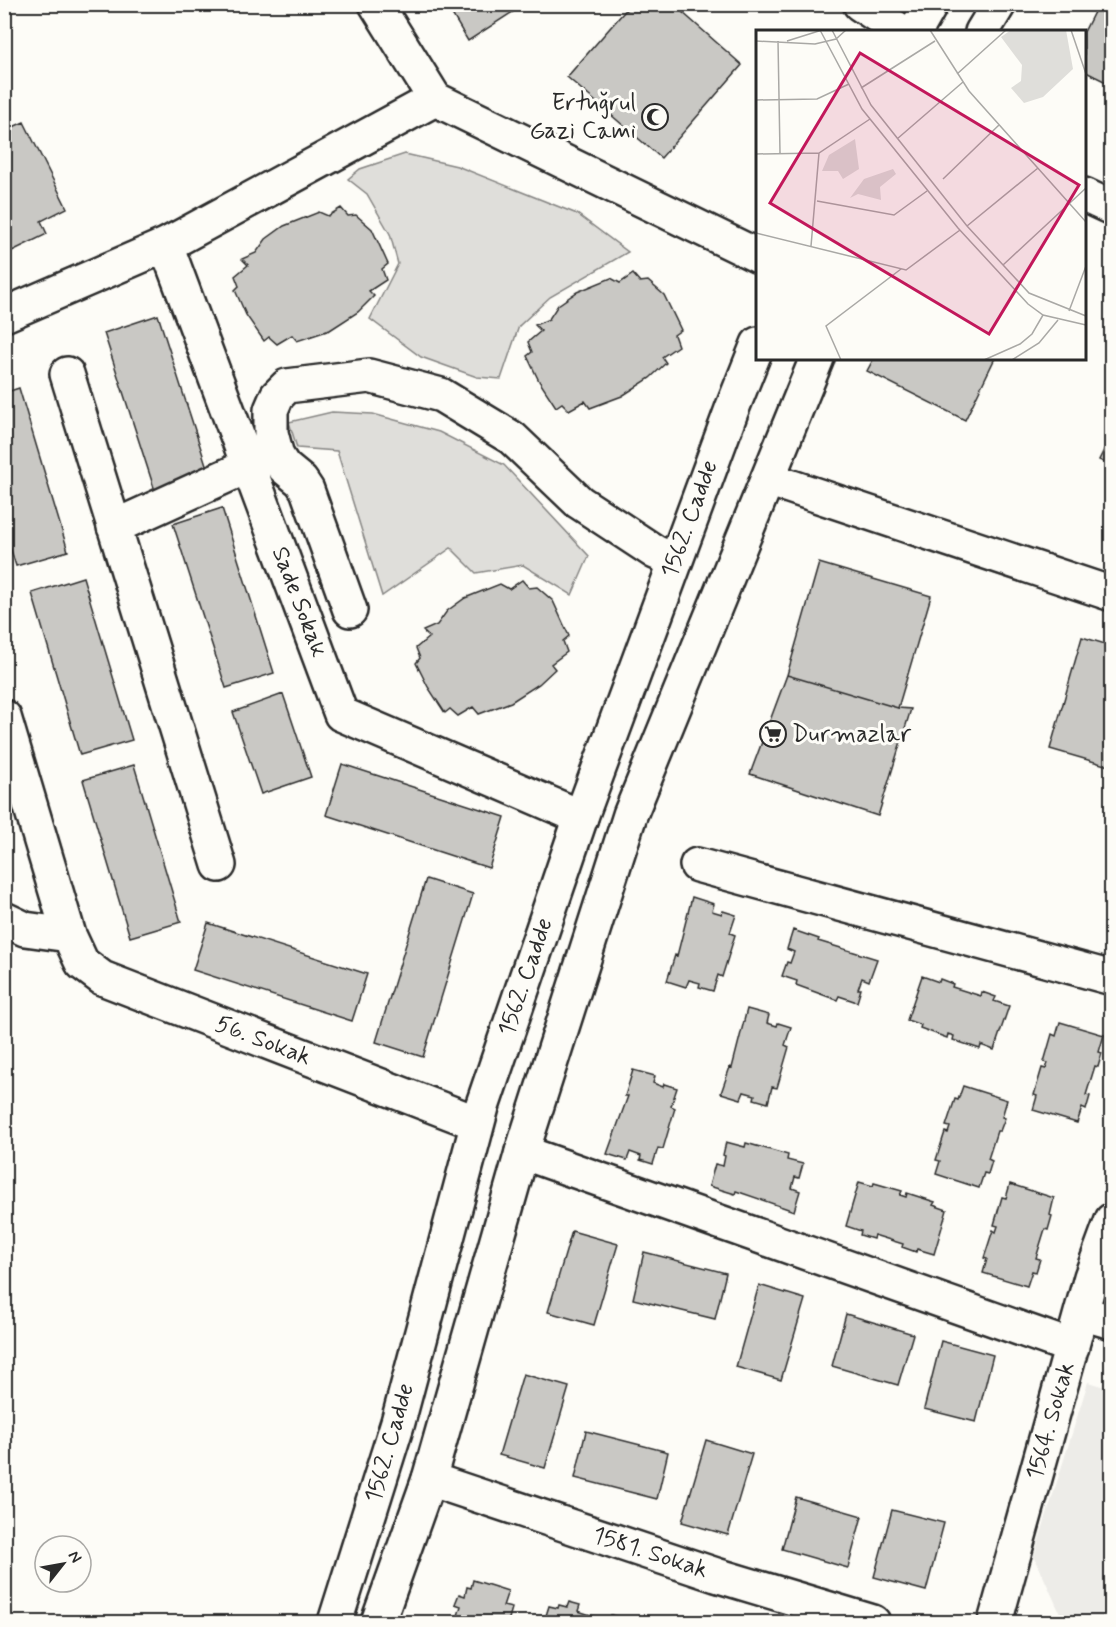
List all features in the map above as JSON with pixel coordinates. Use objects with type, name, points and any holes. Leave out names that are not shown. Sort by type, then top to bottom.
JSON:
[{"type":"street","points":[[376,4],[435,99],[756,255]]},
{"type":"street","points":[[860,4],[899,30]]},
{"type":"street","points":[[916,30],[931,4]]},
{"type":"street","points":[[983,30],[999,4]]},
{"type":"street","points":[[4,315],[166,245],[435,99]]},
{"type":"street","points":[[1086,196],[1112,208]]},
{"type":"street","name":"Sade Sokak","points":[[166,245],[341,714],[581,817]]},
{"type":"street","name":"1562. Cadde","points":[[335,1623],[398,1422],[477,1123],[581,817],[756,349]]},
{"type":"street","name":"1562. Cadde","points":[[378,1623],[429,1479],[522,1152],[630,815],[816,360]]},
{"type":"street","points":[[67,374],[219,865]]},
{"type":"street","points":[[350,610],[307,490],[301,481],[284,466],[273,445],[271,410],[277,396],[287,386],[369,376],[441,395],[512,438],[579,502],[655,552],[675,561]]},
{"type":"street","points":[[114,527],[248,466]]},
{"type":"street","points":[[768,479],[1112,594]]},
{"type":"street","name":"56. Sokak","points":[[4,717],[69,936],[82,963],[102,978],[477,1123]]},
{"type":"street","points":[[697,865],[1112,978]]},
{"type":"street","points":[[4,919],[25,929],[69,936]]},
{"type":"street","points":[[522,1152],[1072,1347]]},
{"type":"street","name":"1564. Sokak","points":[[994,1623],[1072,1347],[1096,1318],[1091,1276],[1112,1220]]},
{"type":"street","name":"1581. Sokak","points":[[429,1479],[716,1575],[873,1623]]},
{"type":"shaded area","points":[[405,154],[457,166],[577,214],[628,252],[550,297],[519,326],[501,379],[477,377],[421,357],[370,319],[398,264],[390,234],[367,194],[348,179],[360,169]]},
{"type":"shaded area","points":[[332,412],[373,414],[439,432],[504,465],[589,556],[572,595],[523,565],[476,573],[451,548],[382,596],[337,451],[297,448],[289,422]]},
{"type":"shaded area","points":[[1088,1382],[1111,1389],[1111,1622],[1064,1622],[1034,1556]]},
{"type":"building","points":[[446,4],[525,4],[468,41]]},
{"type":"building","name":"Ertuğrul Gazi Cami","points":[[631,4],[673,4],[742,65],[661,158],[567,77]]},
{"type":"building","points":[[1098,4],[1112,4],[1112,85],[1086,72],[1085,30]]},
{"type":"building","points":[[24,122],[67,208],[41,221],[47,234],[8,253],[4,247],[4,131]]},
{"type":"building","points":[[341,208],[348,216],[356,215],[372,229],[388,264],[382,269],[386,280],[369,291],[374,296],[358,312],[330,330],[297,341],[292,335],[277,344],[269,337],[264,341],[246,315],[235,290],[239,286],[235,276],[248,265],[242,259],[256,253],[266,239],[284,226],[319,212],[328,216]]},
{"type":"building","points":[[633,274],[640,282],[648,281],[664,295],[681,330],[674,335],[678,346],[662,357],[666,363],[650,378],[622,396],[590,408],[585,401],[569,410],[562,403],[556,407],[539,381],[527,356],[532,352],[528,342],[541,331],[535,325],[549,319],[558,305],[577,292],[611,278],[620,283]]},
{"type":"building","points":[[158,315],[210,477],[156,494],[104,333]]},
{"type":"building","points":[[873,360],[994,360],[965,420],[867,371]]},
{"type":"building","points":[[19,388],[68,551],[16,566],[4,528],[4,393]]},
{"type":"building","points":[[1112,434],[1112,466],[1099,460]]},
{"type":"building","points":[[222,508],[274,673],[226,688],[173,524]]},
{"type":"building","points":[[819,563],[931,596],[898,708],[787,675]]},
{"type":"building","points":[[83,577],[132,740],[80,755],[32,593]]},
{"type":"building","points":[[522,580],[529,588],[537,587],[553,601],[569,636],[563,641],[567,652],[551,664],[555,669],[539,684],[511,702],[479,714],[473,707],[458,716],[450,709],[445,713],[416,663],[420,658],[416,648],[429,637],[423,631],[437,625],[447,611],[465,598],[500,584],[509,589]]},
{"type":"building","points":[[1082,637],[1112,646],[1112,767],[1050,749]]},
{"type":"building","points":[[787,675],[898,708],[911,709],[878,816],[750,774]]},
{"type":"building","points":[[283,694],[311,777],[261,794],[233,712]]},
{"type":"building","points":[[342,764],[505,817],[489,868],[326,815]]},
{"type":"building","points":[[134,765],[181,922],[130,937],[83,780]]},
{"type":"building","points":[[426,879],[473,894],[423,1057],[376,1042]]},
{"type":"building","points":[[692,897],[714,904],[712,911],[722,914],[723,911],[736,915],[730,933],[735,935],[722,977],[718,975],[713,991],[699,987],[700,983],[689,980],[686,987],[667,981],[675,955],[677,956]]},
{"type":"building","points":[[208,923],[367,974],[352,1021],[193,970]]},
{"type":"building","points":[[793,930],[819,939],[818,941],[877,959],[869,981],[862,978],[857,1002],[839,996],[837,1000],[796,985],[797,981],[782,976],[794,952],[787,949]]},
{"type":"building","points":[[922,976],[939,982],[940,979],[953,984],[952,987],[981,996],[982,992],[996,997],[994,1001],[1009,1006],[994,1050],[981,1045],[980,1049],[953,1040],[954,1036],[948,1034],[947,1038],[920,1028],[921,1025],[907,1020]]},
{"type":"building","points":[[747,1009],[769,1015],[767,1023],[777,1026],[778,1023],[791,1027],[785,1045],[789,1047],[777,1088],[772,1087],[768,1103],[754,1099],[755,1095],[744,1092],[741,1099],[721,1093],[730,1067],[732,1068]]},
{"type":"building","points":[[1060,1022],[1104,1035],[1098,1067],[1095,1066],[1086,1095],[1090,1096],[1086,1110],[1082,1108],[1077,1123],[1033,1110],[1037,1096],[1034,1095],[1042,1068],[1046,1069],[1048,1063],[1044,1062],[1052,1034],[1056,1036]]},
{"type":"building","points":[[633,1070],[655,1076],[653,1083],[663,1087],[664,1084],[677,1088],[671,1106],[675,1108],[663,1149],[658,1148],[653,1164],[640,1160],[641,1156],[630,1152],[627,1160],[607,1154],[628,1096],[625,1096]]},
{"type":"building","points":[[963,1086],[1007,1100],[1002,1117],[1005,1118],[1000,1131],[997,1131],[988,1159],[992,1161],[988,1174],[984,1173],[979,1188],[936,1174],[940,1161],[936,1160],[945,1132],[948,1133],[950,1127],[946,1126],[955,1099],[958,1100]]},
{"type":"building","points":[[726,1142],[745,1147],[746,1143],[788,1155],[787,1160],[803,1164],[799,1178],[795,1177],[792,1188],[800,1191],[794,1211],[736,1191],[735,1194],[709,1186],[715,1164],[723,1166]]},
{"type":"building","points":[[859,1182],[873,1186],[874,1183],[902,1191],[900,1195],[906,1197],[907,1193],[935,1202],[933,1205],[947,1210],[934,1254],[917,1249],[916,1252],[902,1247],[903,1244],[874,1235],[873,1239],[860,1235],[861,1231],[846,1226]]},
{"type":"building","points":[[1010,1184],[1054,1198],[1048,1230],[1045,1229],[1036,1258],[1040,1259],[1036,1272],[1032,1271],[1027,1286],[983,1273],[987,1259],[984,1258],[993,1230],[996,1232],[998,1226],[994,1225],[1002,1197],[1006,1198]]},
{"type":"building","points":[[572,1231],[618,1244],[594,1325],[548,1312]]},
{"type":"building","points":[[644,1252],[726,1273],[715,1319],[633,1299]]},
{"type":"building","points":[[759,1285],[805,1299],[781,1380],[736,1367]]},
{"type":"building","points":[[846,1314],[913,1334],[898,1385],[832,1366]]},
{"type":"building","points":[[941,1341],[993,1355],[976,1422],[924,1409]]},
{"type":"building","points":[[523,1374],[569,1387],[545,1468],[499,1455]]},
{"type":"building","points":[[586,1431],[668,1452],[657,1499],[575,1478]]},
{"type":"building","points":[[706,1440],[752,1454],[728,1535],[682,1522]]},
{"type":"building","points":[[796,1497],[862,1516],[848,1568],[782,1549]]},
{"type":"building","points":[[892,1510],[944,1523],[926,1591],[874,1577]]},
{"type":"building","points":[[473,1580],[508,1591],[503,1606],[512,1608],[508,1622],[456,1622],[461,1606],[455,1604],[459,1594],[465,1596],[467,1587],[471,1588]]},
{"type":"building","points":[[569,1602],[580,1605],[578,1611],[609,1621],[611,1615],[621,1618],[620,1622],[544,1622],[549,1606],[567,1607]]},
{"type":"place","name":"Ertuğrul Gazi Cami","points":[[655,117]]},
{"type":"place","name":"Durmazlar","points":[[773,734]]}]
